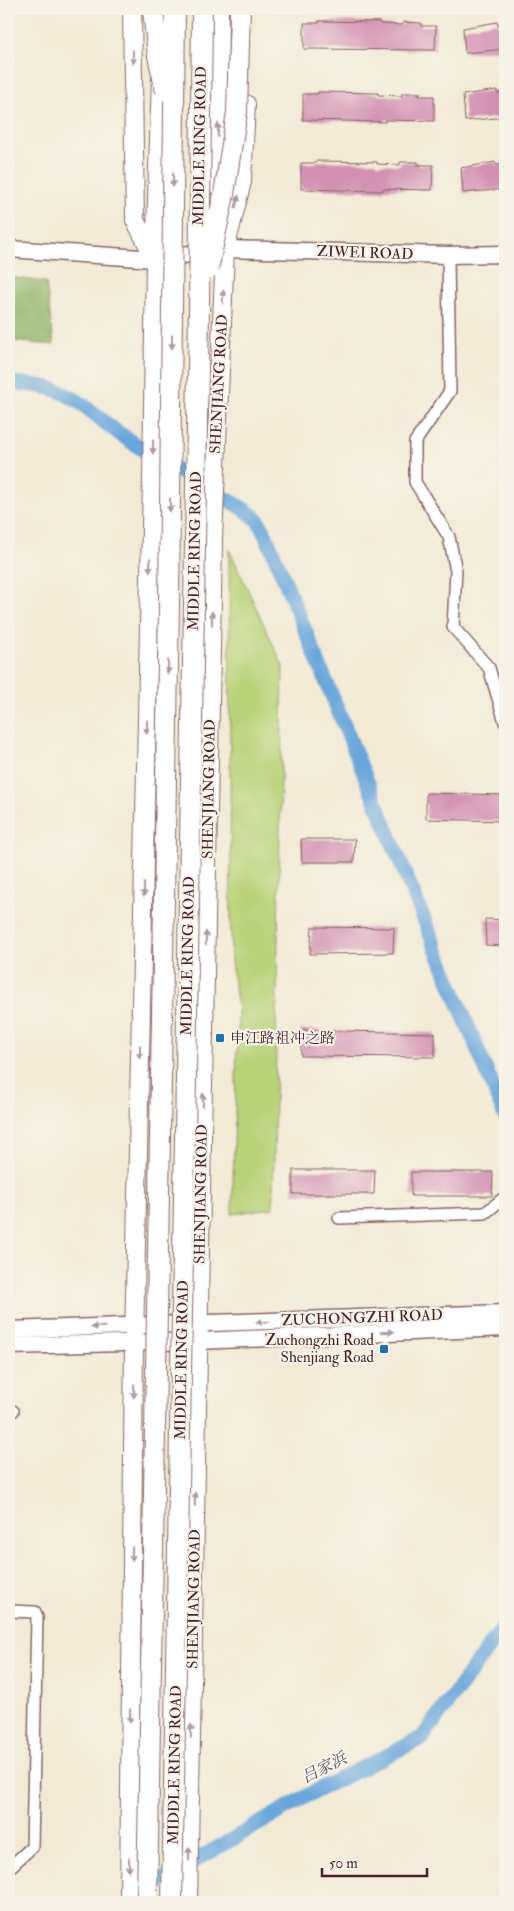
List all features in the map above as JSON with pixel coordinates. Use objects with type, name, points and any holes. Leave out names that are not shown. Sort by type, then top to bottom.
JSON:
[{"type":"highway","points":[[153,9],[158,56],[173,124]]},
{"type":"highway","name":"MIDDLE RING ROAD","points":[[147,1902],[169,604],[175,9]]},
{"type":"highway","name":"MIDDLE RING ROAD","points":[[172,1902],[199,310],[202,9]]},
{"type":"highway","points":[[199,310],[224,194],[237,112],[240,9]]},
{"type":"main road","points":[[132,9],[135,220],[155,259]]},
{"type":"main road","points":[[129,1902],[134,1334],[155,259],[160,141],[162,9]]},
{"type":"main road","points":[[219,9],[218,166],[225,249]]},
{"type":"main road","name":"SHENJIANG ROAD","points":[[188,1902],[213,538],[225,249],[242,182],[250,9]]},
{"type":"main road","name":"ZIWEI ROAD","points":[[9,249],[155,259],[225,249],[448,255],[505,254]]},
{"type":"main road","name":"ZUCHONGZHI ROAD","points":[[9,1330],[134,1334],[504,1320]]},
{"type":"main road","name":"ZUCHONGZHI ROAD","points":[[9,1346],[134,1334]]},
{"type":"street","points":[[448,255],[450,391],[415,442],[415,482],[449,537],[456,571],[453,627],[489,668],[505,722]]},
{"type":"street","points":[[339,1218],[485,1213],[505,1198]]},
{"type":"street","points":[[9,1610],[34,1612],[37,1617],[32,1846],[9,1868]]},
{"type":"green space","points":[[9,277],[46,282],[54,345],[9,341]]},
{"type":"green space","points":[[229,549],[283,666],[273,1208],[232,1214],[238,1009],[231,963]]},
{"type":"building","points":[[319,21],[380,22],[380,24],[403,25],[403,22],[421,23],[421,26],[436,26],[435,50],[304,49],[304,23],[319,23]]},
{"type":"building","points":[[497,22],[498,26],[505,25],[505,49],[465,53],[463,28]]},
{"type":"building","points":[[497,90],[497,93],[505,92],[505,117],[465,121],[463,95]]},
{"type":"building","points":[[318,92],[378,93],[378,95],[402,96],[402,93],[420,93],[419,96],[434,96],[434,121],[303,120],[303,94],[318,94]]},
{"type":"building","points":[[316,161],[377,162],[377,164],[400,165],[400,162],[418,162],[418,165],[433,165],[432,190],[301,189],[301,163],[316,163]]},
{"type":"building","points":[[495,162],[496,165],[505,164],[505,189],[463,193],[461,168]]},
{"type":"building","points":[[426,793],[505,795],[505,821],[426,819]]},
{"type":"building","points":[[301,839],[355,839],[354,862],[302,862]]},
{"type":"building","points":[[485,919],[505,920],[505,946],[486,945]]},
{"type":"building","points":[[312,927],[394,928],[393,953],[310,954]]},
{"type":"building","points":[[301,1030],[435,1033],[435,1057],[301,1056]]},
{"type":"building","points":[[293,1170],[375,1170],[374,1194],[293,1194]]},
{"type":"building","points":[[411,1172],[493,1172],[492,1196],[411,1196]]},
{"type":"waterway","points":[[9,383],[42,386],[69,396],[135,444],[244,509],[257,519],[265,533],[505,1116]]},
{"type":"waterway","name":"吕家浜","points":[[141,1892],[312,1793],[422,1738],[505,1625]]},
{"type":"place","name":"申江路祖冲之路","points":[[220,1038]]},
{"type":"place","name":"Zuchongzhi Road Shenjiang Road","points":[[384,1349]]}]
